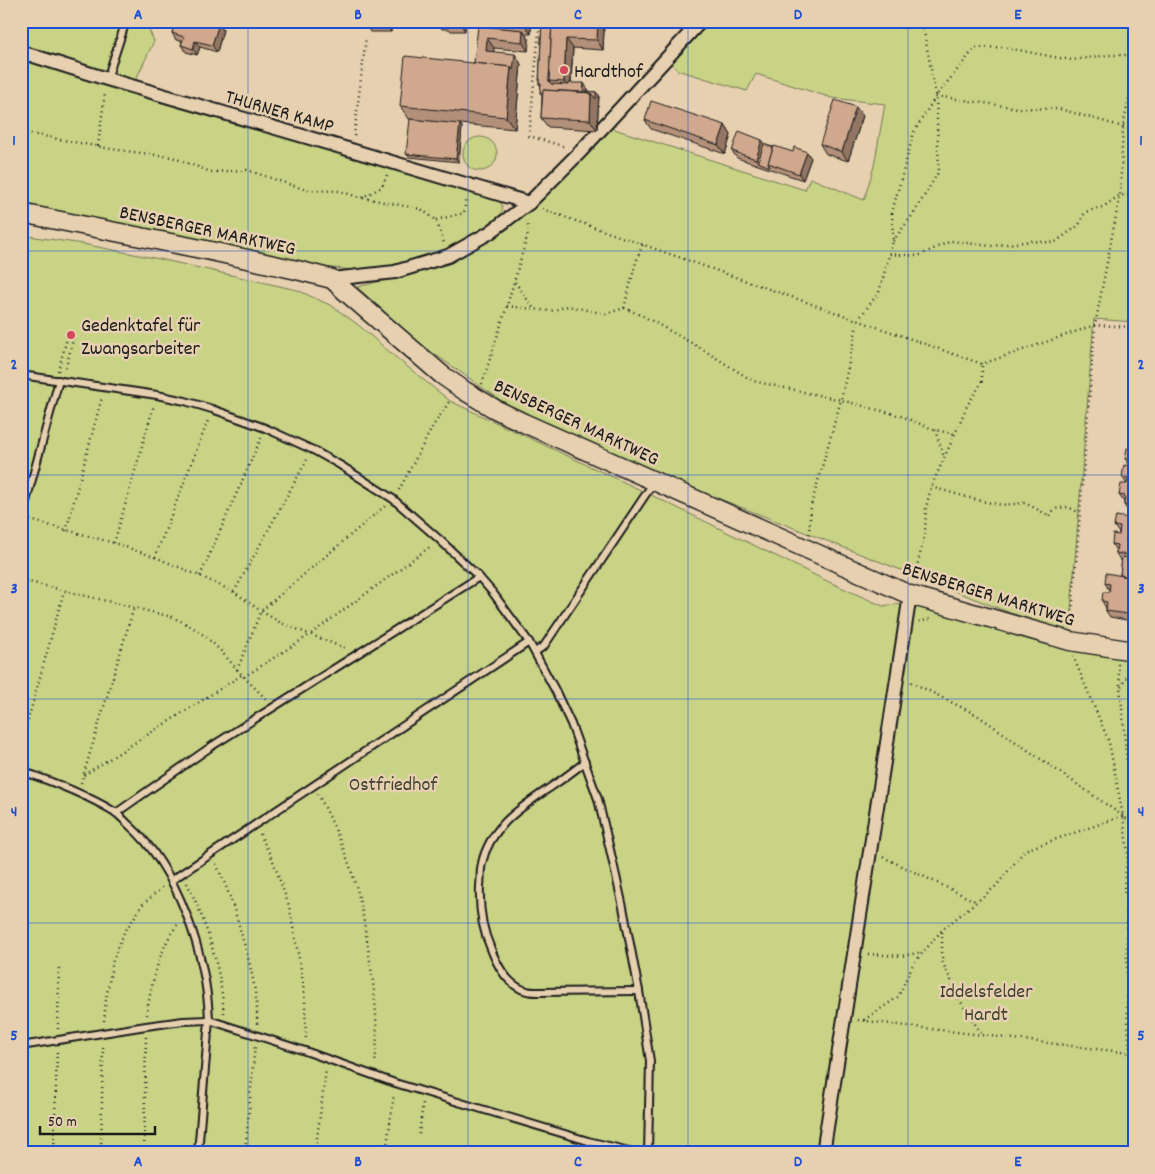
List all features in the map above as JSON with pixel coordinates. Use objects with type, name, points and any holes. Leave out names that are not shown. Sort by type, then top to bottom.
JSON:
[{"type":"street","points":[[332,279],[395,272],[448,256],[489,233],[526,206],[580,152],[701,21]]},
{"type":"street","name":"THURNER KAMP","points":[[21,52],[472,186],[526,206]]},
{"type":"street","name":"BENSBERGER MARKTWEG","points":[[21,213],[206,250],[332,279],[442,375],[495,409],[524,423],[910,595],[1070,641],[1134,651]]},
{"type":"street","points":[[823,1153],[910,595]]},
{"type":"lane","points":[[107,79],[126,21]]},
{"type":"lane","points":[[21,375],[157,394],[185,401],[265,428],[313,450],[340,465],[393,500],[440,540],[493,593],[529,642],[555,690],[571,724],[598,799],[612,854],[639,991],[650,1061],[648,1153]]},
{"type":"lane","points":[[22,519],[59,380]]},
{"type":"lane","points":[[535,652],[544,646],[655,481]]},
{"type":"lane","points":[[116,813],[212,746],[478,576]]},
{"type":"lane","points":[[172,880],[529,642]]},
{"type":"lane","points":[[585,762],[528,802],[509,818],[498,830],[489,845],[482,863],[480,897],[485,936],[502,970],[511,982],[527,991],[639,991]]},
{"type":"lane","points":[[21,771],[78,792],[116,813],[139,833],[157,856],[172,880],[187,914],[204,973],[209,1002],[198,1153]]},
{"type":"lane","points":[[21,1046],[146,1026],[209,1020],[395,1083],[588,1141],[638,1153]]},
{"type":"path","points":[[540,21],[529,136],[580,152]]},
{"type":"path","points":[[893,241],[914,213],[939,171],[936,96],[922,21]]},
{"type":"path","points":[[351,150],[366,37]]},
{"type":"path","points":[[820,555],[822,540],[809,536],[811,506],[841,400],[858,320],[879,292],[893,241],[892,212],[914,132],[936,96],[975,48],[1002,47],[1072,60],[1109,55],[1134,55]]},
{"type":"path","points":[[1134,75],[1123,126],[1120,195],[1095,325],[1070,641],[1073,659],[1110,742],[1123,816],[1128,853],[1124,885],[1127,923],[1127,1008],[1130,1053],[1134,1070]]},
{"type":"path","points":[[98,146],[107,79]]},
{"type":"path","points":[[936,96],[1018,108],[1060,109],[1134,130]]},
{"type":"path","points":[[21,132],[172,158],[211,172],[247,170],[306,190],[340,191],[361,198],[421,209],[436,220],[448,256]]},
{"type":"path","points":[[361,198],[382,187],[389,171],[396,163]]},
{"type":"path","points":[[436,220],[464,213],[467,195],[472,186]]},
{"type":"path","points":[[890,254],[918,256],[951,240],[991,246],[1032,241],[1054,243],[1079,225],[1084,212],[1103,207],[1120,195],[1134,196]]},
{"type":"path","points":[[238,670],[261,611],[393,500],[433,426],[454,394],[481,388],[529,230],[526,206],[643,244],[982,364],[1095,325],[1134,327]]},
{"type":"path","points":[[624,308],[636,262],[643,244]]},
{"type":"path","points":[[514,281],[534,309]]},
{"type":"path","points":[[507,306],[550,311],[568,306],[606,314],[624,308],[643,316],[697,346],[753,381],[841,400],[901,416],[934,430],[955,434]]},
{"type":"path","points":[[68,335],[74,336],[59,380],[68,335]]},
{"type":"path","points":[[910,595],[926,534],[926,508],[931,487],[966,406],[982,382],[982,364]]},
{"type":"path","points":[[66,531],[104,386]]},
{"type":"path","points":[[114,543],[157,394]]},
{"type":"path","points":[[155,557],[212,409]]},
{"type":"path","points":[[200,576],[265,428]]},
{"type":"path","points":[[934,430],[944,458]]},
{"type":"path","points":[[234,592],[313,450]]},
{"type":"path","points":[[931,487],[1002,505],[1025,503],[1050,516],[1054,509],[1068,507],[1080,513]]},
{"type":"path","points":[[22,519],[114,543],[155,557],[234,592],[281,623],[357,653]]},
{"type":"path","points":[[83,776],[311,634],[440,540]]},
{"type":"path","points":[[21,580],[172,617],[189,625],[220,650],[274,706]]},
{"type":"path","points":[[21,745],[64,591]]},
{"type":"path","points":[[78,792],[134,607]]},
{"type":"path","points":[[1116,648],[1134,839]]},
{"type":"path","points":[[1120,688],[1134,665]]},
{"type":"path","points":[[898,675],[977,715],[1123,816],[1133,825]]},
{"type":"path","points":[[313,786],[346,855],[356,886],[364,922],[374,988],[377,1049],[374,1075]]},
{"type":"path","points":[[864,1020],[898,997],[912,964],[942,930],[996,886],[1025,850],[1123,816]]},
{"type":"path","points":[[254,824],[272,861],[289,906],[305,1000],[305,1051]]},
{"type":"path","points":[[870,851],[977,902]]},
{"type":"path","points":[[211,855],[231,900],[246,951],[256,1000],[256,1036],[245,1153]]},
{"type":"path","points":[[101,1153],[106,999],[113,960],[124,933],[143,904],[172,880]]},
{"type":"path","points":[[942,930],[942,961],[961,1002],[982,1034]]},
{"type":"path","points":[[854,953],[902,956],[923,952]]},
{"type":"path","points":[[54,1153],[59,965]]},
{"type":"path","points":[[21,979],[21,1032]]},
{"type":"path","points":[[844,1018],[1134,1054]]},
{"type":"path","points":[[315,1153],[327,1059]]},
{"type":"path","points":[[386,1153],[395,1083]]},
{"type":"path","points":[[419,1134],[425,1092]]},
{"type":"green space","points":[[21,21],[145,21],[154,41],[133,86],[21,48]]},
{"type":"green space","points":[[707,21],[916,21],[915,26],[927,26],[928,21],[1134,21],[1134,322],[1094,319],[1069,636],[659,475],[506,404],[423,346],[357,287],[438,267],[473,250],[508,229],[538,202],[611,128],[805,190],[810,178],[864,200],[874,166],[885,104],[832,98],[756,74],[747,91],[677,70],[671,60]]},
{"type":"green space","points":[[21,58],[500,200],[502,211],[498,218],[467,239],[433,255],[407,263],[367,270],[355,270],[321,267],[49,211],[21,207]]},
{"type":"green space","points":[[480,137],[492,142],[497,154],[492,166],[480,171],[468,166],[463,154],[468,142]]},
{"type":"green space","name":"Ostfriedhof","points":[[21,235],[83,244],[164,260],[297,290],[332,306],[357,324],[450,401],[883,606],[914,601],[1069,645],[1134,660],[1134,1153],[21,1153]]},
{"type":"building","points":[[175,21],[210,21],[219,24],[212,45],[195,41],[193,49],[181,45],[184,37],[172,33]]},
{"type":"building","points":[[366,21],[387,21],[387,25],[366,26]]},
{"type":"building","points":[[438,21],[461,21],[461,25],[446,25],[446,23],[438,23]]},
{"type":"building","points":[[478,21],[525,21],[524,24]]},
{"type":"building","points":[[542,21],[552,21],[549,81],[551,84],[569,85],[569,83],[584,83],[583,92],[543,90],[543,93],[540,93]]},
{"type":"building","points":[[552,21],[598,21],[597,40],[566,39],[564,82],[549,81]]},
{"type":"building","points":[[478,26],[523,30],[522,42],[487,38],[486,51],[515,54],[513,70],[511,67],[474,63]]},
{"type":"building","points":[[405,56],[511,67],[506,117],[400,106]]},
{"type":"building","points":[[543,90],[591,93],[590,120],[541,118]]},
{"type":"building","points":[[586,91],[596,92],[596,99],[591,93]]},
{"type":"building","points":[[835,100],[856,107],[842,152],[820,144]]},
{"type":"building","points":[[651,101],[725,125],[718,145],[645,120]]},
{"type":"building","points":[[410,119],[460,124],[456,159],[406,154]]},
{"type":"building","points":[[739,131],[762,140],[756,159],[732,151]]},
{"type":"building","points":[[764,144],[773,148],[768,163],[770,167],[758,162]]},
{"type":"building","points":[[774,146],[793,152],[794,147],[807,152],[799,174],[768,163]]},
{"type":"building","points":[[1134,415],[1134,427],[1131,426]]},
{"type":"building","points":[[1127,448],[1134,449],[1134,506],[1124,505],[1125,496],[1119,495],[1121,484],[1127,484],[1128,478],[1122,477],[1124,465],[1130,466],[1131,460],[1125,459]]},
{"type":"building","points":[[1130,508],[1134,509],[1134,519],[1129,518]]},
{"type":"building","points":[[1116,516],[1134,519],[1134,556],[1116,553],[1117,545],[1112,544],[1113,534],[1119,535],[1120,527],[1114,526]]},
{"type":"building","points":[[1122,557],[1134,559],[1133,577],[1120,575]]},
{"type":"building","points":[[1106,573],[1134,578],[1128,614],[1106,611],[1107,602],[1102,601],[1103,592],[1109,592],[1110,584],[1105,583]]},
{"type":"place","name":"Hardthof","points":[[564,70]]},
{"type":"place","name":"Gedenktafel für Zwangsarbeiter","points":[[71,335]]},
{"type":"park label","name":"Iddelsfelder Hardt","points":[[986,1002]]}]
